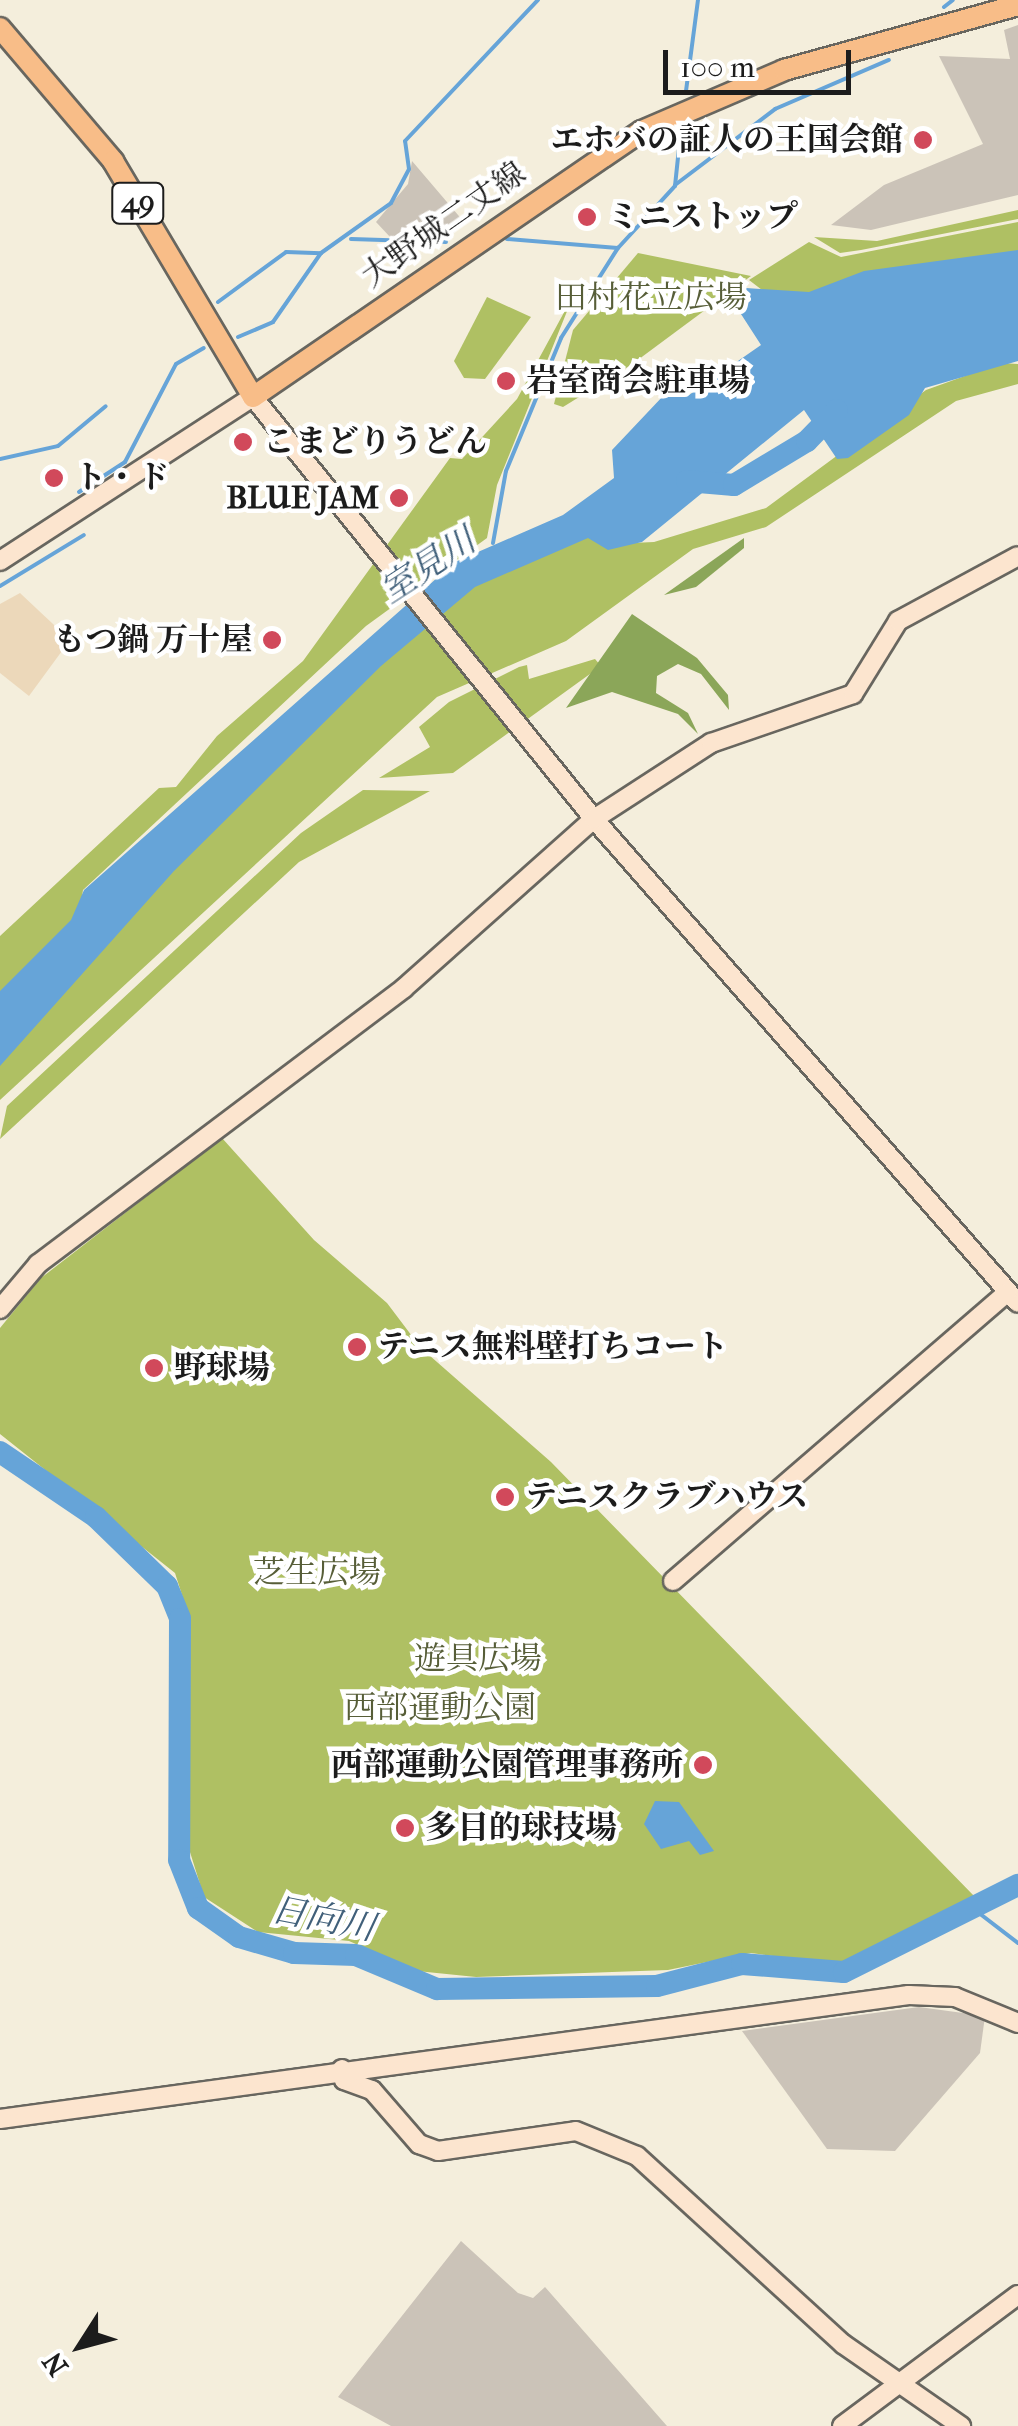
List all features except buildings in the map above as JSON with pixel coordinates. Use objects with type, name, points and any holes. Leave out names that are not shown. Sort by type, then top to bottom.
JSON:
[{"type":"main road","name":"大野城二丈線","points":[[252,396],[642,131],[784,70],[1018,5]]},
{"type":"main road","name":"49","points":[[0,28],[113,161],[252,396]]},
{"type":"street","points":[[0,562],[252,396],[594,819],[1013,1297],[674,1580]]},
{"type":"street","points":[[0,1309],[38,1264],[404,988],[594,819],[712,743],[843,700],[898,621],[1018,556]]},
{"type":"street","points":[[0,2119],[342,2069],[908,1995],[954,1997],[1018,2023]]},
{"type":"street","points":[[342,2069],[344,2080],[372,2090],[420,2144],[438,2151],[576,2131],[637,2156],[843,2344],[900,2379],[961,2426]]},
{"type":"street","points":[[842,2426],[900,2379],[1018,2295]]},
{"type":"shaded area","points":[[1018,25],[1018,195],[871,230],[831,225],[884,185],[983,144],[939,56],[1010,59],[1004,30]]},
{"type":"shaded area","points":[[412,161],[464,222],[448,238],[391,238],[376,222],[408,184]]},
{"type":"shaded area","points":[[20,593],[70,640],[29,696],[0,673],[0,604]]},
{"type":"shaded area","points":[[919,2007],[985,2016],[980,2053],[895,2151],[827,2149],[742,2031]]},
{"type":"shaded area","points":[[461,2241],[518,2293],[533,2298],[545,2287],[667,2426],[391,2426],[338,2397]]},
{"type":"green space","points":[[1018,210],[1018,219],[840,253],[814,237],[877,241]]},
{"type":"green space","points":[[1018,222],[1018,255],[808,298],[766,293],[749,280],[809,242],[841,257]]},
{"type":"green space","name":"田村花立広場","points":[[638,253],[751,276],[631,365],[563,407],[554,404],[573,330]]},
{"type":"green space","points":[[574,294],[497,485],[487,538],[366,626],[83,890],[78,923],[0,1000],[0,936],[159,788],[176,787],[217,736],[303,661],[450,458],[462,459],[517,399]]},
{"type":"green space","points":[[487,297],[531,317],[485,379],[464,378],[454,361]]},
{"type":"green space","points":[[1001,363],[1018,364],[1018,384],[956,401],[766,527],[693,549],[566,641],[437,697],[0,1100],[0,1059],[170,868],[375,664],[493,568],[590,532],[610,544],[654,542],[766,508],[926,390]]},
{"type":"green space","points":[[744,538],[744,548],[696,587],[664,595]]},
{"type":"green space","points":[[632,614],[697,658],[728,695],[729,710],[701,674],[678,664],[657,676],[656,693],[688,713],[698,734],[678,714],[612,692],[566,708]]},
{"type":"green space","points":[[595,659],[601,666],[453,773],[379,778],[430,747],[419,727],[449,702],[519,667],[527,665],[529,679]]},
{"type":"green space","points":[[363,790],[430,791],[299,862],[0,1139],[7,1106],[301,833]]},
{"type":"green space","name":"西部運動公園","points":[[222,1138],[314,1240],[387,1303],[421,1348],[551,1462],[975,1897],[889,1949],[840,1965],[751,1953],[668,1970],[476,1977],[417,1971],[349,1941],[258,1932],[204,1897],[185,1836],[190,1620],[175,1573],[0,1434],[0,1328],[41,1278]]},
{"type":"water","points":[[1018,250],[1018,361],[925,388],[909,415],[848,458],[837,459],[804,410],[642,542],[608,550],[588,538],[475,587],[381,666],[174,871],[0,1066],[0,991],[71,920],[84,890],[455,562],[563,515],[614,478],[612,450],[664,395],[689,395],[761,345],[730,297],[746,288],[809,292],[864,271]]},
{"type":"water","points":[[655,1801],[679,1802],[714,1851],[700,1855],[689,1841],[661,1849],[644,1824]]},
{"type":"waterway","points":[[238,337],[273,322],[321,253],[391,203],[409,169],[405,141],[538,0]]},
{"type":"waterway","points":[[686,91],[698,0]]},
{"type":"waterway","points":[[944,7],[953,0]]},
{"type":"waterway","points":[[675,185],[775,109],[889,60]]},
{"type":"waterway","points":[[493,543],[506,471],[561,338],[618,248],[675,186],[681,129]]},
{"type":"waterway","points":[[351,239],[446,242]]},
{"type":"waterway","points":[[507,239],[618,248]]},
{"type":"waterway","points":[[218,302],[286,252],[321,253]]},
{"type":"waterway","points":[[79,492],[125,462],[176,364],[204,348]]},
{"type":"waterway","points":[[0,459],[58,446],[106,406]]},
{"type":"waterway","name":"室見川","points":[[687,481],[734,485],[807,441],[837,410]]},
{"type":"waterway","points":[[0,586],[84,535]]},
{"type":"waterway","name":"日向川","points":[[0,1452],[96,1517],[167,1586],[180,1619],[179,1860],[198,1908],[239,1937],[294,1953],[356,1955],[437,1989],[657,1986],[742,1964],[844,1972],[1018,1885]]},
{"type":"waterway","points":[[975,1910],[1018,1943]]},
{"type":"place","name":"エホバの証人の王国会館","points":[[923,140]]},
{"type":"place","name":"ミニストップ","points":[[587,217]]},
{"type":"place","name":"岩室商会駐車場","points":[[506,381]]},
{"type":"place","name":"こまどりうどん","points":[[243,442]]},
{"type":"place","name":"ト・ド","points":[[54,478]]},
{"type":"place","name":"BLUE JAM","points":[[399,498]]},
{"type":"place","name":"もつ鍋 万十屋","points":[[272,640]]},
{"type":"place","name":"テニス無料壁打ちコート","points":[[357,1347]]},
{"type":"place","name":"野球場","points":[[154,1368]]},
{"type":"place","name":"テニスクラブハウス","points":[[505,1497]]},
{"type":"place","name":"西部運動公園管理事務所","points":[[703,1765]]},
{"type":"place","name":"多目的球技場","points":[[405,1828]]},
{"type":"park label","name":"芝生広場","points":[[317,1573]]},
{"type":"park label","name":"遊具広場","points":[[478,1659]]}]
